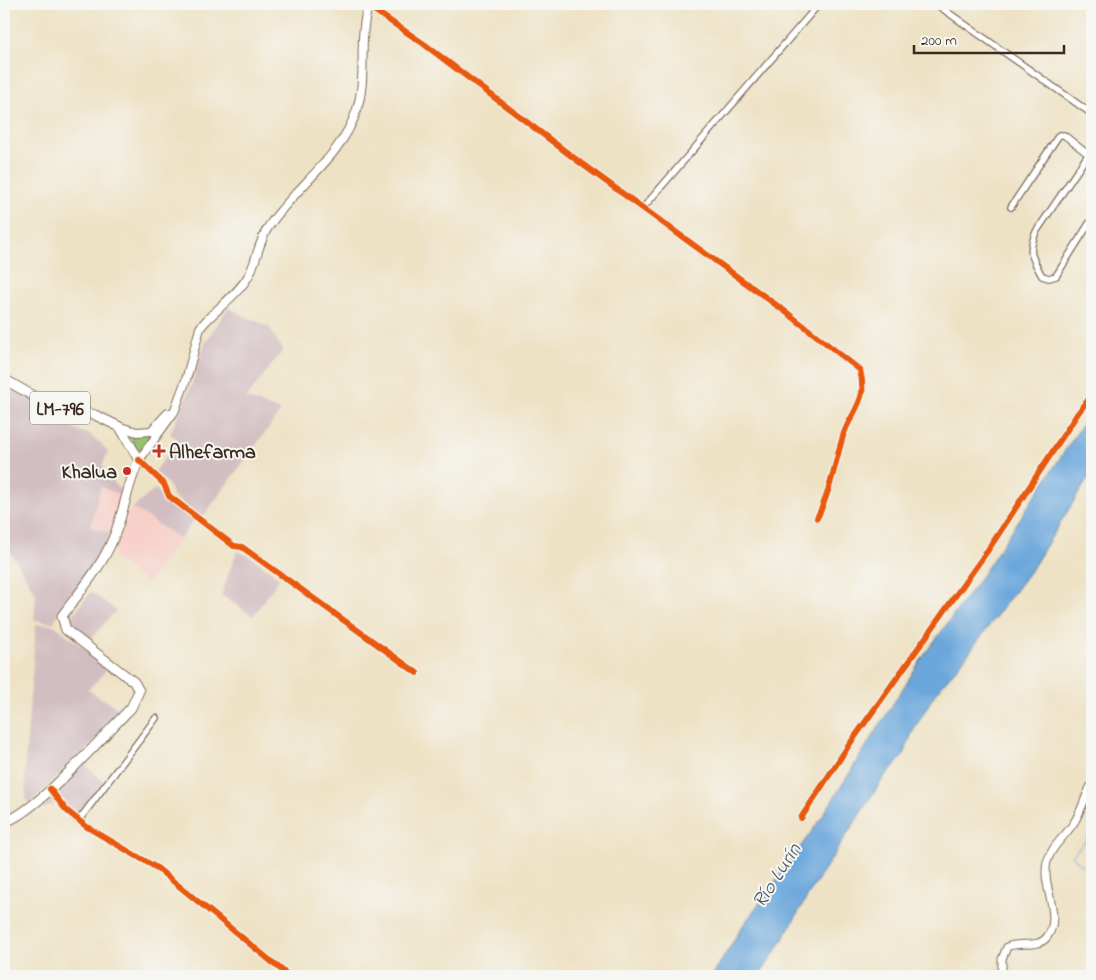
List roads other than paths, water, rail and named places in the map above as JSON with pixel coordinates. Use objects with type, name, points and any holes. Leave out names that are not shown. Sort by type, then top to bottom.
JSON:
[{"type":"main road","points":[[4,822],[19,816],[50,789],[131,708],[139,691],[134,682],[66,630],[62,616],[104,558],[116,531],[130,480],[139,460],[166,425],[181,395],[204,322],[242,284],[249,274],[268,226],[322,164],[353,122],[363,86],[364,22],[368,5]]},
{"type":"main road","name":"LM-796","points":[[4,379],[47,404],[95,416],[137,432],[151,431],[159,426],[181,395]]},
{"type":"main road","points":[[120,427],[139,460]]},
{"type":"street","points":[[643,208],[819,4]]},
{"type":"street","points":[[936,4],[1092,114]]},
{"type":"street","points":[[368,5],[424,44],[790,315],[860,370],[862,395],[845,431],[823,506],[817,518]]},
{"type":"street","points":[[1012,207],[1059,135],[1064,135],[1090,152],[1036,232],[1031,245],[1031,254],[1042,276],[1049,278],[1056,276],[1092,219]]},
{"type":"street","points":[[801,818],[849,745],[953,600],[1092,395]]},
{"type":"street","points":[[139,460],[164,484],[170,496],[234,546],[242,548],[418,673]]},
{"type":"street","points":[[79,820],[156,718]]},
{"type":"street","points":[[1002,976],[1002,959],[1007,948],[1045,940],[1051,929],[1052,909],[1045,879],[1047,862],[1053,848],[1074,823],[1092,782]]},
{"type":"street","points":[[50,789],[66,810],[157,868],[289,976]]},
{"type":"water","points":[[1092,410],[1092,472],[1033,567],[968,654],[933,697],[912,733],[904,755],[884,777],[810,892],[778,948],[759,976],[712,976],[744,924],[820,820],[920,661],[979,580]]},
{"type":"waterway","points":[[1092,827],[1087,839],[1072,856],[1092,875]]},
{"type":"place","name":"Alhefarma","points":[[159,451]]},
{"type":"place","name":"Khalua","points":[[127,471]]},
{"type":"water label","name":"Río Lurín","points":[[776,875]]}]
